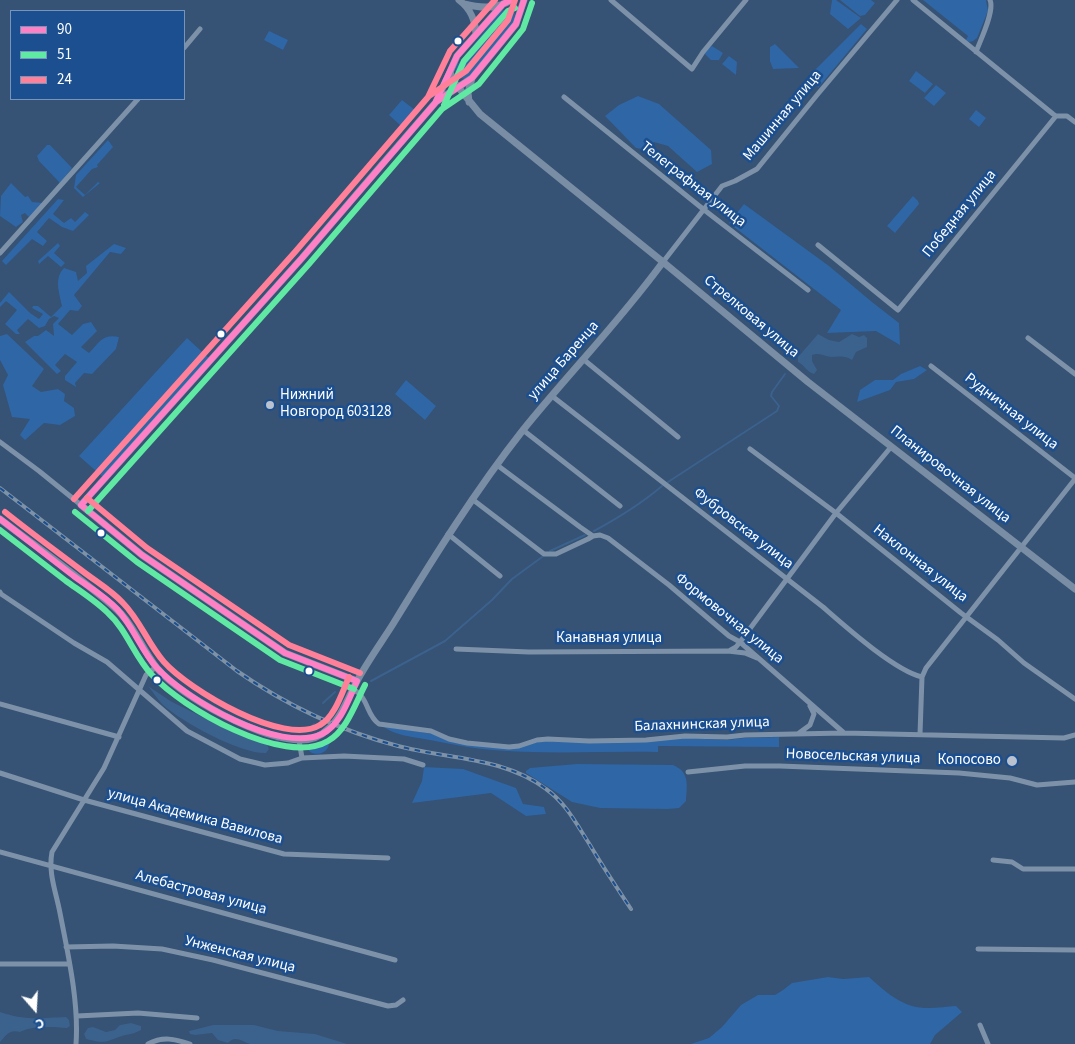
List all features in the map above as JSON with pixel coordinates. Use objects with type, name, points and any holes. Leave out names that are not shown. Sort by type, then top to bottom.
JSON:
[{"type":"street","points":[[81,505],[302,258],[436,102],[472,78],[516,24],[524,0]]},
{"type":"street","points":[[611,0],[692,69],[703,52],[746,0]]},
{"type":"street","name":"Машинная улица","points":[[663,262],[722,186],[757,169],[816,95],[897,0]]},
{"type":"street","points":[[912,0],[1056,116],[1067,116],[1075,122]]},
{"type":"street","points":[[976,52],[990,14],[992,4],[990,0]]},
{"type":"street","points":[[462,2],[488,7],[507,3],[515,6],[519,16]]},
{"type":"street","points":[[462,2],[472,15],[476,34]]},
{"type":"street","points":[[436,102],[457,56],[507,3]]},
{"type":"street","points":[[185,47],[200,29]]},
{"type":"street","name":"Стрелковая улица","points":[[450,72],[457,87],[480,114],[808,382]]},
{"type":"street","points":[[469,102],[468,94],[472,78]]},
{"type":"street","name":"Телеграфная улица","points":[[564,97],[703,210],[808,290]]},
{"type":"street","points":[[0,253],[137,100]]},
{"type":"street","name":"Победная улица","points":[[818,245],[898,310],[1056,116]]},
{"type":"street","name":"улица Баренца","points":[[299,740],[311,739],[321,735],[334,724],[357,680],[448,534],[496,465],[663,262]]},
{"type":"street","points":[[1028,338],[1075,374]]},
{"type":"street","points":[[583,359],[678,437]]},
{"type":"street","name":"Рудничная улица","points":[[931,366],[1075,478]]},
{"type":"street","name":"Планировочная улица","points":[[808,382],[1075,589]]},
{"type":"street","name":"Фубровская улица","points":[[552,396],[892,662],[906,671],[922,677]]},
{"type":"street","points":[[523,430],[620,506]]},
{"type":"street","points":[[0,442],[142,554],[285,653],[357,680]]},
{"type":"street","points":[[728,651],[740,642],[836,513],[891,447]]},
{"type":"street","name":"Наклонная улица","points":[[750,449],[836,513],[998,640],[1024,663],[1075,699]]},
{"type":"street","name":"Формовочная улица","points":[[496,465],[593,536],[608,538],[669,585],[729,636],[740,642],[844,732]]},
{"type":"street","points":[[920,734],[922,677],[926,668],[1075,478]]},
{"type":"street","points":[[472,499],[544,554],[556,554],[593,536]]},
{"type":"street","points":[[0,519],[117,609],[156,667],[167,679],[216,712],[275,735],[299,740],[302,758]]},
{"type":"street","points":[[448,534],[500,576]]},
{"type":"street","points":[[0,594],[74,643],[107,662],[187,731],[240,759],[266,765],[288,763],[302,758],[344,756],[404,759],[423,765]]},
{"type":"street","name":"Канавная улица","points":[[456,649],[529,652],[728,651],[745,653],[760,659]]},
{"type":"street","points":[[76,1044],[77,1016],[50,866],[52,852],[104,768],[146,675],[156,667]]},
{"type":"street","name":"Балахнинская улица","points":[[353,689],[363,697],[374,721],[379,724],[431,731],[448,739],[509,747],[548,739],[589,741],[646,740],[684,736],[727,737],[844,732],[1064,738],[1075,735]]},
{"type":"street","points":[[799,734],[810,724],[814,714],[809,703]]},
{"type":"street","points":[[0,704],[66,724],[119,737]]},
{"type":"street","name":"Новосельская улица","points":[[688,772],[745,766],[780,766],[959,773],[1010,778],[1037,785],[1075,782]]},
{"type":"street","name":"улица Академика Вавилова","points":[[0,773],[84,800],[284,854],[388,858]]},
{"type":"street","name":"Алебастровая улица","points":[[0,852],[395,960]]},
{"type":"street","points":[[993,860],[1012,862],[1023,869],[1075,869]]},
{"type":"street","name":"Унженская улица","points":[[66,947],[162,948],[388,1006],[396,1005],[403,1000]]},
{"type":"street","points":[[978,949],[1075,950]]},
{"type":"street","points":[[0,964],[69,964]]},
{"type":"street","points":[[77,1016],[138,1014],[197,1018]]},
{"type":"street","points":[[980,1025],[988,1044]]},
{"type":"street","points":[[151,1043],[171,1038],[190,1044]]},
{"type":"shaded area","points":[[832,0],[836,0],[861,18],[848,29],[830,14]]},
{"type":"shaded area","points":[[840,0],[871,0],[875,3],[865,15],[860,16]]},
{"type":"shaded area","points":[[923,0],[986,0],[988,11],[977,38],[969,42],[966,40],[968,36]]},
{"type":"shaded area","points":[[509,8],[515,13],[514,22],[471,75],[465,79],[460,78],[455,72],[457,65],[501,11]]},
{"type":"shaded area","points":[[861,24],[867,29],[818,88],[814,71]]},
{"type":"shaded area","points":[[269,31],[288,40],[283,50],[264,40]]},
{"type":"shaded area","points":[[775,44],[799,68],[773,69],[770,61],[770,47]]},
{"type":"shaded area","points":[[712,46],[723,53],[719,60],[711,60],[703,52]]},
{"type":"shaded area","points":[[729,56],[737,62],[736,75],[722,64]]},
{"type":"shaded area","points":[[916,71],[933,84],[925,93],[909,81]]},
{"type":"shaded area","points":[[936,85],[946,93],[934,106],[924,98]]},
{"type":"shaded area","points":[[638,96],[659,104],[711,150],[712,164],[697,172],[668,146],[654,142],[647,150],[636,148],[605,116],[619,105]]},
{"type":"shaded area","points":[[402,100],[415,110],[401,126],[389,115]]},
{"type":"shaded area","points":[[976,110],[986,118],[979,127],[969,119]]},
{"type":"shaded area","points":[[108,140],[113,147],[97,165],[98,167],[92,169],[76,187],[85,195],[98,182],[100,183],[83,197],[74,188],[76,175]]},
{"type":"shaded area","points":[[47,145],[50,145],[72,168],[60,183],[39,161],[37,156]]},
{"type":"shaded area","points":[[11,183],[25,197],[28,196],[32,202],[43,203],[29,217],[25,213],[21,215],[23,222],[16,227],[0,216],[1,196]]},
{"type":"shaded area","points":[[913,196],[919,204],[895,233],[887,226]]},
{"type":"shaded area","points":[[58,199],[64,200],[53,214],[64,223],[71,218],[75,222],[85,212],[89,215],[73,231],[62,227],[49,218],[37,232],[47,241],[43,246],[32,239],[6,265],[2,261]]},
{"type":"shaded area","points":[[744,204],[829,266],[899,323],[900,345],[876,331],[827,333],[841,310],[729,223]]},
{"type":"shaded area","points":[[58,243],[60,246],[54,253],[65,263],[61,267],[48,256],[39,264],[38,261]]},
{"type":"shaded area","points":[[114,244],[126,248],[121,254],[110,252],[74,295],[82,306],[78,311],[70,310],[58,324],[72,335],[83,324],[91,322],[97,331],[81,347],[89,353],[105,338],[119,337],[116,349],[92,374],[84,373],[75,383],[76,387],[65,380],[65,376],[77,362],[65,354],[55,365],[61,371],[57,374],[25,342],[46,330],[54,336],[53,324],[59,318],[54,316],[49,319],[45,326],[39,328],[28,319],[17,330],[20,334],[16,334],[5,324],[17,310],[6,301],[0,307],[0,303],[9,292],[30,313],[39,319],[43,314],[32,308],[33,306],[38,306],[51,317],[62,306],[58,281],[64,268],[76,272],[78,281],[87,273],[86,266]]},
{"type":"shaded area","points":[[7,334],[44,369],[32,386],[41,392],[58,389],[65,394],[64,401],[74,408],[75,416],[60,425],[44,423],[25,440],[20,435],[30,419],[12,417],[3,385],[8,375],[0,360],[0,336]]},
{"type":"shaded area","points":[[818,334],[829,340],[839,342],[852,334],[859,337],[864,335],[867,338],[867,347],[856,352],[852,360],[844,357],[812,355],[812,361],[817,370],[814,374],[798,362],[798,357]]},
{"type":"shaded area","points":[[187,338],[211,360],[105,479],[79,456]]},
{"type":"shaded area","points":[[920,366],[927,370],[914,379],[896,382],[890,390],[857,402],[860,390],[875,380],[893,380],[901,374]]},
{"type":"shaded area","points":[[406,380],[436,406],[425,420],[395,394]]},
{"type":"shaded area","points":[[148,686],[172,702],[227,729],[267,744],[269,749],[266,753],[255,752],[212,736],[172,712],[161,703]]},
{"type":"shaded area","points":[[383,726],[433,734],[448,740],[511,748],[554,740],[684,738],[727,740],[779,737],[779,747],[658,746],[658,752],[504,751],[405,736]]},
{"type":"shaded area","points":[[323,741],[329,744],[324,752],[315,754],[309,751],[312,745]]},
{"type":"shaded area","points":[[577,764],[673,765],[685,775],[687,784],[686,801],[679,808],[668,809],[600,808],[572,802],[526,773],[530,768]]},
{"type":"shaded area","points":[[424,767],[463,769],[516,788],[523,804],[544,807],[546,814],[526,816],[491,793],[412,803],[422,781]]},
{"type":"shaded area","points":[[828,977],[843,979],[869,977],[889,994],[906,1004],[923,1008],[956,1006],[962,1012],[935,1035],[930,1044],[691,1044],[709,1038],[722,1027],[741,1005],[758,995],[775,995],[792,983]]},
{"type":"shaded area","points":[[0,1012],[26,1018],[66,1017],[69,1020],[70,1026],[67,1028],[37,1027],[20,1032],[13,1031],[0,1042]]},
{"type":"shaded area","points":[[131,1023],[141,1026],[141,1030],[108,1041],[102,1042],[86,1039],[84,1034],[88,1028],[93,1027],[106,1032],[115,1030],[120,1025]]},
{"type":"shaded area","points":[[213,1025],[254,1025],[278,1031],[315,1034],[347,1044],[250,1044],[236,1039],[228,1043],[218,1040],[212,1033],[195,1035],[190,1034],[189,1031]]},
{"type":"waterway","points":[[668,482],[777,411],[779,406],[771,396],[785,374]]},
{"type":"waterway","points":[[594,531],[646,499],[662,486]]},
{"type":"waterway","points":[[550,551],[585,535]]},
{"type":"waterway","points":[[371,681],[445,641],[492,600],[512,579],[542,557]]},
{"type":"waterway","points":[[323,703],[335,692]]},
{"type":"waterway","points":[[290,731],[306,729],[314,724]]},
{"type":"waterway","points":[[267,744],[278,741]]},
{"type":"railway","points":[[0,488],[237,671],[294,706],[335,725],[377,740],[417,750],[475,760],[530,778],[553,795],[571,815],[631,909]]},
{"type":"transit line","name":"24","points":[[428,97],[450,51],[495,0]]},
{"type":"transit line","name":"90","points":[[436,101],[457,56],[503,4],[511,0]]},
{"type":"transit line","name":"24","points":[[74,499],[295,252],[429,96],[466,71],[508,20],[515,0]]},
{"type":"transit line","name":"90","points":[[81,505],[302,258],[436,102],[472,78],[516,24],[524,0]]},
{"type":"transit line","name":"51","points":[[88,511],[309,264],[442,109],[479,84],[523,29],[532,3]]},
{"type":"transit line","name":"51","points":[[444,105],[464,61],[508,11],[515,8]]},
{"type":"transit line","name":"24","points":[[87,498],[147,548],[289,645],[360,673]]},
{"type":"transit line","name":"90","points":[[81,505],[142,555],[285,653],[357,681]]},
{"type":"transit line","name":"24","points":[[5,512],[118,598],[134,617],[158,655],[176,674],[215,700],[238,712],[261,722],[284,728],[304,730],[320,725],[334,710],[349,677]]},
{"type":"transit line","name":"51","points":[[75,512],[137,562],[280,660],[354,689]]},
{"type":"transit line","name":"90","points":[[0,519],[112,604],[128,623],[151,661],[171,681],[189,695],[235,720],[283,737],[304,738],[322,734],[329,730],[339,718],[357,681]]},
{"type":"transit line","name":"51","points":[[0,530],[108,613],[120,627],[146,668],[166,688],[186,703],[235,730],[261,740],[286,746],[309,747],[328,741],[335,736],[345,723],[365,685]]},
{"type":"place","name":"Нижний Новгород 603128","points":[[270,405]]},
{"type":"place","name":"Копосово","points":[[1012,761]]}]
